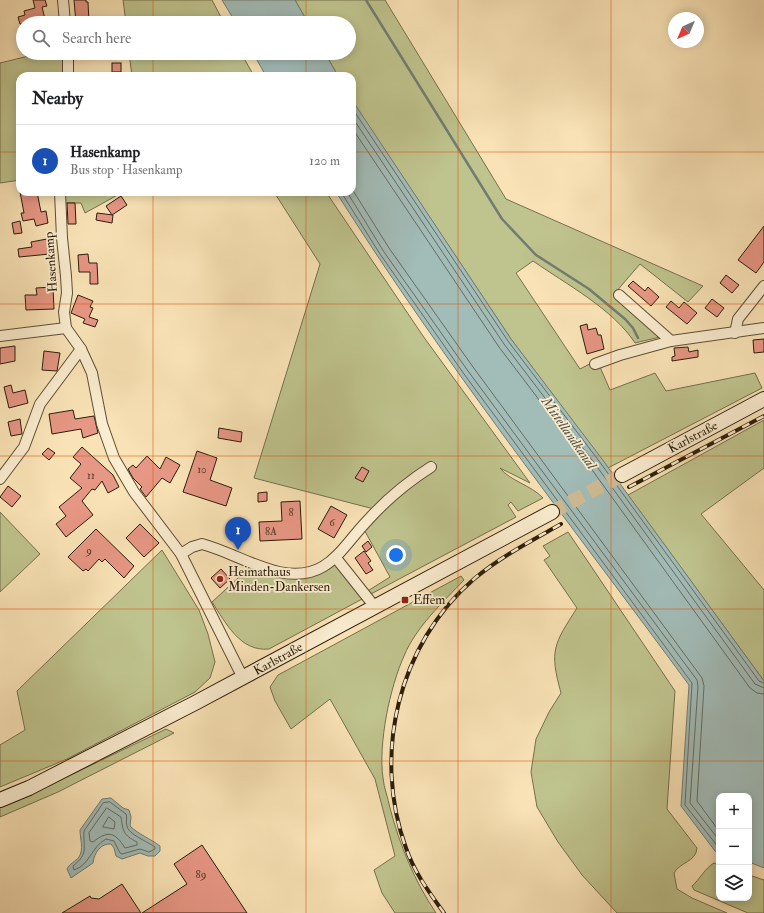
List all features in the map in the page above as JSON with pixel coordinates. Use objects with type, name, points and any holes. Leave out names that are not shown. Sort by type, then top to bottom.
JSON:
[{"type":"street","points":[[63,0],[64,16]]},
{"type":"street","points":[[68,60],[68,72]]},
{"type":"street","name":"Hasenkamp","points":[[60,196],[67,293],[64,312],[66,328]]},
{"type":"street","points":[[734,333],[738,319],[764,286]]},
{"type":"street","points":[[619,295],[672,341]]},
{"type":"street","points":[[0,336],[66,328],[81,349],[92,372],[102,424],[114,458],[134,492],[181,554],[243,678]]},
{"type":"street","points":[[595,364],[620,354],[672,341],[764,328]]},
{"type":"street","points":[[0,479],[24,447],[40,404],[81,349]]},
{"type":"street","name":"Karlstraße","points":[[622,475],[764,399]]},
{"type":"street","points":[[181,554],[192,547],[202,544],[280,572],[298,573],[312,571],[326,565],[336,558],[369,519],[431,467]]},
{"type":"street","name":"Karlstraße","points":[[0,800],[30,788],[243,678],[552,512]]},
{"type":"street","points":[[336,558],[375,607]]},
{"type":"green space","points":[[123,0],[212,0],[220,16],[125,16]]},
{"type":"green space","points":[[295,0],[385,0],[506,199],[703,286],[688,302],[640,264],[615,293],[664,336],[635,343],[626,331],[602,308],[533,261],[516,273],[580,369],[597,360],[610,390],[655,373],[666,391],[755,373],[762,388],[608,468],[511,339],[356,107],[356,72],[336,72],[329,60],[356,60],[356,16],[304,16]]},
{"type":"green space","points":[[16,59],[63,60],[64,72],[16,72],[16,181],[0,183],[0,63]]},
{"type":"green space","points":[[130,60],[245,60],[252,72],[131,72]]},
{"type":"green space","points":[[65,196],[116,196],[85,213],[81,203],[64,203]]},
{"type":"green space","points":[[277,196],[329,196],[423,336],[530,483],[500,468],[509,476],[533,490],[543,498],[518,511],[511,502],[508,505],[516,517],[369,595],[366,592],[390,577],[361,524],[374,509],[254,478],[320,264]]},
{"type":"green space","points":[[764,420],[764,468],[701,514],[764,590],[764,681],[628,495]]},
{"type":"green space","points":[[0,512],[40,554],[0,592]]},
{"type":"green space","points":[[568,532],[675,691],[667,809],[697,848],[694,856],[680,866],[674,873],[677,889],[692,898],[727,913],[617,913],[582,875],[558,842],[537,807],[531,772],[536,739],[549,712],[561,693],[555,667],[556,648],[563,630],[577,608],[544,560],[550,556],[543,546]]},
{"type":"green space","points":[[162,550],[199,610],[208,634],[215,662],[210,678],[195,692],[67,759],[0,787],[0,745],[25,730],[17,691]]},
{"type":"green space","points":[[334,563],[364,598],[269,649],[259,649],[242,641],[229,627],[212,602],[251,566],[278,574]]},
{"type":"green space","points":[[461,576],[464,580],[431,615],[409,645],[394,683],[386,716],[382,749],[385,789],[398,836],[408,862],[428,901],[436,913],[395,913],[382,893],[374,870],[395,856],[375,779],[330,699],[291,729],[275,701],[270,687],[278,675]]},
{"type":"green space","points":[[166,729],[174,733],[58,792],[0,817],[0,807],[19,800]]},
{"type":"green space","points":[[714,863],[716,864],[716,899],[694,890],[692,886]]},
{"type":"green space","points":[[752,876],[764,880],[764,913],[748,913],[720,901],[752,901]]},
{"type":"water","points":[[222,0],[295,0],[304,16],[232,16]]},
{"type":"water","points":[[257,60],[329,60],[336,72],[264,72]]},
{"type":"water","name":"Mittellandkanal","points":[[356,106],[511,339],[602,459],[764,681],[764,868],[752,863],[752,793],[716,793],[716,851],[681,806],[689,685],[508,442],[377,256],[339,196],[356,196]]},
{"type":"water","points":[[111,798],[123,808],[129,810],[131,817],[130,826],[160,846],[160,851],[155,856],[148,856],[140,853],[122,859],[116,856],[114,848],[111,844],[107,844],[99,849],[93,863],[71,878],[67,869],[79,857],[80,854],[82,847],[80,830],[102,799]]},
{"type":"building","points":[[33,0],[45,0],[47,6],[42,7],[44,16],[22,16],[25,15],[24,11],[35,8]]},
{"type":"building","points":[[74,0],[86,0],[86,2],[88,2],[89,16],[75,16]]},
{"type":"building","points":[[112,63],[121,63],[121,72],[112,72]]},
{"type":"building","points":[[21,196],[38,196],[41,212],[46,211],[48,223],[36,226],[34,219],[23,221],[21,213],[24,213]]},
{"type":"building","points":[[121,196],[127,205],[112,215],[106,206]]},
{"type":"building","points":[[67,203],[75,203],[76,224],[68,224]]},
{"type":"building","points":[[97,213],[113,215],[112,223],[96,220]]},
{"type":"building","points":[[20,221],[22,233],[14,234],[12,223]]},
{"type":"building","points":[[764,226],[764,262],[756,273],[738,260]]},
{"type":"building","points":[[47,239],[50,254],[19,257],[18,249],[32,247],[31,242]]},
{"type":"building","points":[[88,254],[89,263],[97,263],[98,284],[90,284],[90,272],[79,272],[78,255]]},
{"type":"building","points":[[726,275],[739,285],[732,293],[720,283]]},
{"type":"building","points":[[633,281],[645,291],[648,287],[659,297],[651,306],[628,286]]},
{"type":"building","points":[[53,287],[54,309],[26,310],[25,295],[37,295],[36,288]]},
{"type":"building","points":[[78,295],[93,301],[90,307],[93,308],[89,317],[98,320],[95,327],[83,323],[85,319],[71,313]]},
{"type":"building","points":[[712,299],[724,308],[717,317],[705,308]]},
{"type":"building","points":[[671,301],[679,308],[684,302],[697,313],[687,324],[666,307]]},
{"type":"building","points":[[587,324],[588,330],[596,328],[598,335],[601,335],[604,349],[587,354],[580,326]]},
{"type":"building","points":[[764,339],[764,352],[754,353],[753,340]]},
{"type":"building","points":[[15,346],[15,361],[0,364],[0,348]]},
{"type":"building","points":[[688,347],[689,352],[698,350],[698,357],[672,361],[672,357],[675,356],[674,348]]},
{"type":"building","points":[[44,351],[60,353],[57,371],[42,370]]},
{"type":"building","points":[[11,385],[13,393],[25,390],[28,403],[9,408],[4,387]]},
{"type":"building","points":[[73,410],[75,419],[94,416],[98,433],[83,438],[81,429],[52,434],[49,414]]},
{"type":"building","points":[[20,419],[22,434],[11,436],[8,422]]},
{"type":"building","points":[[219,428],[242,432],[241,442],[218,438]]},
{"type":"building","points":[[82,447],[113,475],[119,487],[108,493],[102,481],[95,490],[92,489],[82,501],[93,515],[66,537],[56,524],[66,516],[59,507],[82,488],[70,478],[81,464],[73,457]]},
{"type":"building","points":[[48,448],[55,453],[49,460],[42,454]]},
{"type":"building","points":[[197,451],[217,458],[210,480],[232,488],[226,506],[183,492]]},
{"type":"building","points":[[147,456],[160,469],[166,457],[180,465],[170,483],[162,478],[146,497],[140,489],[142,487],[133,478],[128,469],[133,465],[136,468]]},
{"type":"building","points":[[362,467],[369,471],[363,482],[355,478]]},
{"type":"building","points":[[8,486],[21,496],[12,507],[0,497]]},
{"type":"building","points":[[267,492],[267,501],[258,502],[258,493]]},
{"type":"building","points":[[300,501],[302,539],[260,541],[259,522],[282,521],[281,502]]},
{"type":"building","points":[[331,506],[347,515],[334,538],[318,529]]},
{"type":"building","points":[[140,524],[159,543],[144,557],[126,538]]},
{"type":"building","points":[[96,529],[134,566],[124,578],[105,559],[102,562],[99,559],[88,571],[86,569],[83,571],[68,557]]},
{"type":"building","points":[[368,541],[372,547],[366,552],[362,546]]},
{"type":"building","points":[[364,551],[371,561],[368,563],[373,570],[366,574],[355,558]]},
{"type":"building","name":"Heimathaus Minden-Dankersen","points":[[221,569],[230,579],[220,588],[211,578]]},
{"type":"building","points":[[202,845],[247,913],[142,913],[187,884],[174,864]]},
{"type":"building","points":[[122,884],[141,913],[62,913],[90,896],[91,898],[99,899]]},
{"type":"waterway","points":[[366,0],[502,219],[536,255],[589,289],[625,319],[633,328],[638,338]]},
{"type":"tunnel","points":[[552,512],[622,475]]},
{"type":"railway","points":[[629,487],[764,416]]},
{"type":"railway","points":[[444,913],[422,882],[409,857],[396,812],[392,776],[393,739],[399,703],[410,668],[427,635],[448,605],[484,571],[516,550],[561,524]]},
{"type":"place","name":"Hasenkamp","points":[[238,550]]},
{"type":"place","name":"Heimathaus Minden-Dankersen","points":[[220,579]]},
{"type":"place","name":"Effem","points":[[405,600]]}]
